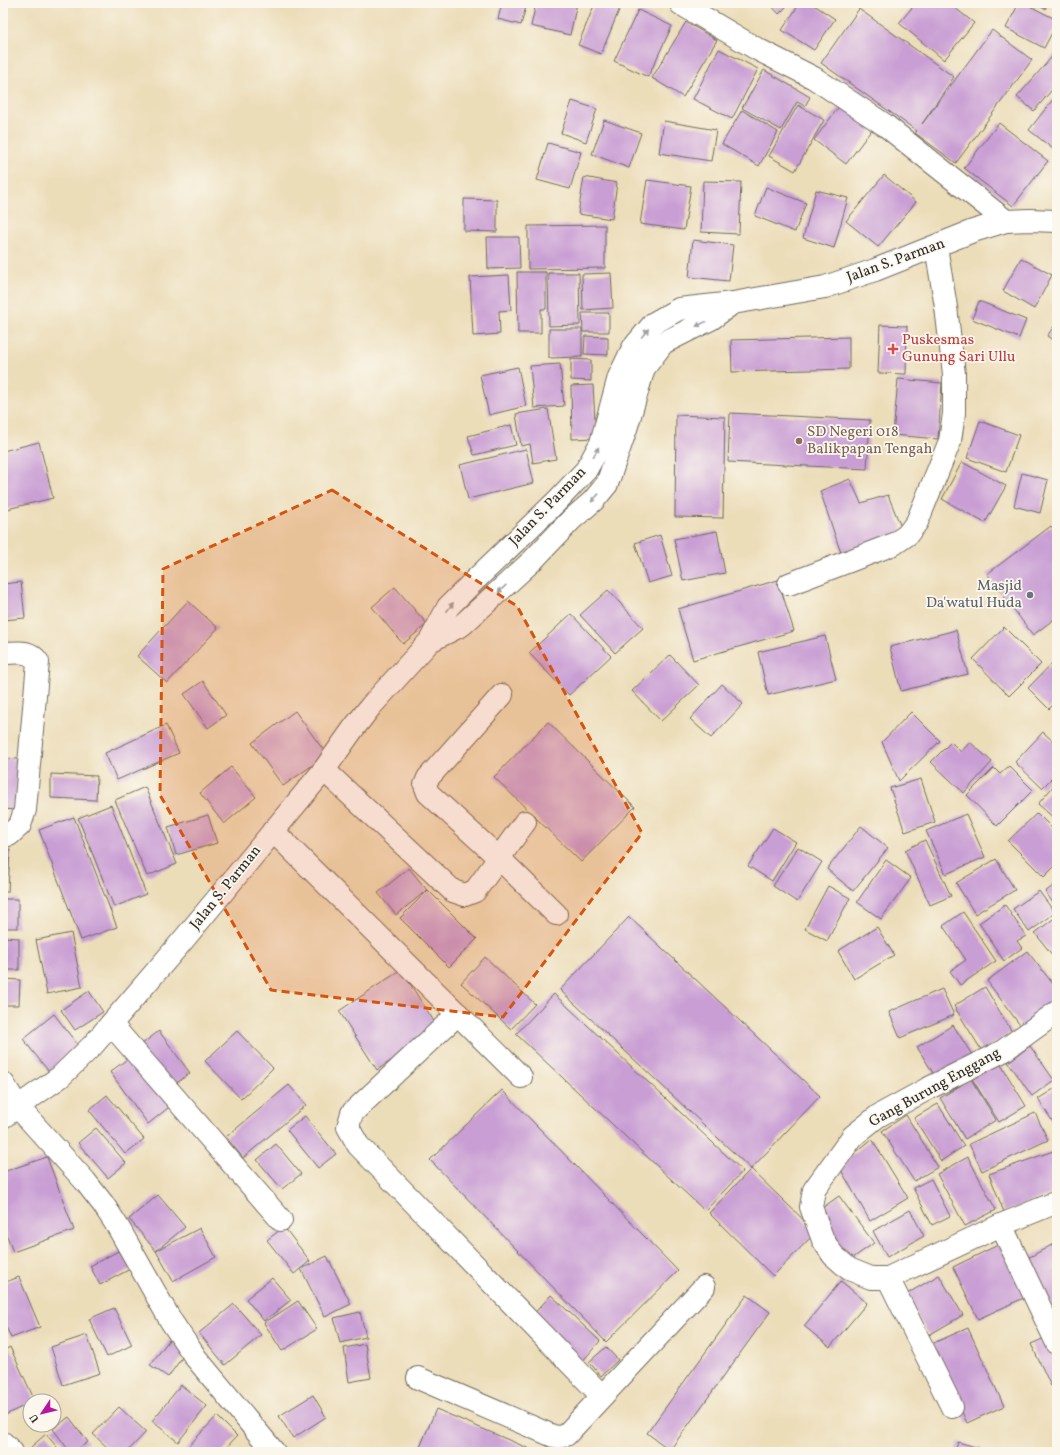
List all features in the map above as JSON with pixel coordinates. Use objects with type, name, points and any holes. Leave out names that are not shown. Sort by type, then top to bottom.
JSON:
[{"type":"street","points":[[681,4],[757,49],[814,78],[872,116],[1006,221]]},
{"type":"street","name":"Jalan S. Parman","points":[[11,1112],[60,1077],[111,1024],[184,939],[324,770],[371,706],[430,641],[462,625],[533,560],[571,520],[593,501],[607,484],[626,429],[644,368],[663,343],[711,319],[733,303],[825,287],[936,247],[973,231],[1006,221],[1057,221]]},
{"type":"street","points":[[789,584],[894,544],[908,535],[917,522],[950,441],[954,414],[954,374],[946,306],[936,247]]},
{"type":"street","points":[[3,653],[26,652],[34,656],[38,662],[25,810],[20,825],[9,835],[3,835]]},
{"type":"street","points":[[502,695],[428,778],[426,785],[428,794],[499,858],[556,914]]},
{"type":"street","points":[[324,770],[454,891],[465,895],[475,891],[525,822]]},
{"type":"street","points":[[273,831],[522,1077]]},
{"type":"street","name":"Gang Burung Enggang","points":[[1057,1012],[1003,1051],[929,1088],[878,1116],[853,1136],[814,1190],[811,1206],[823,1240],[833,1255],[850,1269],[871,1278],[888,1278],[1001,1224],[1057,1202]]},
{"type":"street","points":[[458,1014],[352,1113],[348,1127],[358,1145],[602,1396]]},
{"type":"street","points":[[111,1024],[281,1220]]},
{"type":"street","points":[[3,1083],[11,1112],[85,1181],[103,1204],[118,1227],[171,1321],[196,1358],[274,1452]]},
{"type":"street","points":[[1001,1224],[1057,1343]]},
{"type":"street","points":[[888,1278],[952,1407]]},
{"type":"street","points":[[418,1378],[553,1436],[559,1437],[566,1435],[704,1287]]},
{"type":"street","points":[[3,1443],[12,1452]]},
{"type":"highlighted area","points":[[332,490],[517,606],[642,833],[503,1017],[271,990],[160,795],[163,569]]},
{"type":"building","points":[[502,3],[527,3],[521,25],[498,19]]},
{"type":"building","points":[[536,3],[577,3],[570,35],[531,26]]},
{"type":"building","points":[[595,3],[622,3],[601,54],[578,45]]},
{"type":"building","points":[[769,3],[790,3],[779,14]]},
{"type":"building","points":[[800,3],[811,3],[835,19],[814,50],[782,30]]},
{"type":"building","points":[[916,3],[949,3],[974,23],[944,60],[899,23]]},
{"type":"building","points":[[1019,3],[1024,3],[1057,20],[1057,23],[1044,48],[1006,28]]},
{"type":"building","points":[[1033,3],[1048,3],[1045,9]]},
{"type":"building","points":[[859,9],[954,77],[922,124],[992,30],[1032,60],[956,163],[915,133],[917,131],[821,63]]},
{"type":"building","points":[[638,10],[672,26],[648,77],[614,61]]},
{"type":"building","points":[[686,22],[717,40],[683,97],[652,78]]},
{"type":"building","points":[[719,49],[758,69],[732,119],[693,99]]},
{"type":"building","points":[[1056,52],[1057,84],[1034,111],[1017,97]]},
{"type":"building","points":[[764,70],[810,97],[805,106],[797,102],[781,130],[742,108]]},
{"type":"building","points":[[1054,98],[1057,100],[1057,152],[1029,130]]},
{"type":"building","points":[[572,101],[597,109],[586,142],[561,133]]},
{"type":"building","points":[[841,104],[873,128],[846,164],[814,140]]},
{"type":"building","points":[[798,105],[824,120],[795,171],[769,156]]},
{"type":"building","points":[[742,110],[778,132],[759,166],[722,144]]},
{"type":"building","points":[[604,120],[641,133],[629,168],[592,154]]},
{"type":"building","points":[[664,121],[716,130],[711,161],[659,153]]},
{"type":"building","points":[[999,123],[1048,161],[1013,206],[964,168]]},
{"type":"building","points":[[548,143],[581,152],[570,189],[537,180]]},
{"type":"building","points":[[884,175],[916,202],[878,247],[846,221]]},
{"type":"building","points":[[584,177],[617,183],[612,219],[578,214]]},
{"type":"building","points":[[647,180],[691,186],[684,230],[640,224]]},
{"type":"building","points":[[703,181],[741,182],[739,234],[701,232]]},
{"type":"building","points":[[766,187],[806,203],[795,232],[755,216]]},
{"type":"building","points":[[816,190],[848,198],[834,248],[803,238]]},
{"type":"building","points":[[464,199],[497,200],[497,232],[464,231]]},
{"type":"building","points":[[605,225],[605,268],[528,269],[528,226]]},
{"type":"building","points":[[487,237],[519,237],[520,268],[488,269]]},
{"type":"building","points":[[693,240],[733,245],[729,281],[689,277]]},
{"type":"building","points":[[1021,258],[1052,275],[1034,309],[1003,291]]},
{"type":"building","points":[[517,272],[546,272],[546,309],[541,309],[541,333],[518,333]]},
{"type":"building","points":[[548,273],[579,273],[580,325],[549,326]]},
{"type":"building","points":[[611,273],[613,308],[583,310],[582,274]]},
{"type":"building","points":[[509,275],[511,310],[499,311],[500,334],[473,336],[470,277]]},
{"type":"building","points":[[979,301],[1026,320],[1019,338],[972,319]]},
{"type":"building","points":[[582,313],[609,313],[609,332],[583,332]]},
{"type":"building","points":[[1057,322],[1057,343],[1047,336]]},
{"type":"building","name":"Puskesmas Gunung Sari Ullu","points":[[880,325],[907,326],[906,374],[878,373]]},
{"type":"building","points":[[549,329],[582,329],[582,357],[549,358]]},
{"type":"building","points":[[585,336],[608,337],[608,355],[584,354]]},
{"type":"building","points":[[849,337],[849,369],[732,372],[731,340]]},
{"type":"building","points":[[571,359],[591,360],[591,381],[571,380]]},
{"type":"building","points":[[560,364],[564,406],[534,408],[530,366]]},
{"type":"building","points":[[518,367],[526,406],[489,415],[480,375]]},
{"type":"building","points":[[898,379],[942,383],[938,439],[893,435]]},
{"type":"building","points":[[593,385],[596,438],[572,439],[571,386]]},
{"type":"building","points":[[548,409],[556,459],[533,463],[530,444],[521,446],[516,414]]},
{"type":"building","name":"SD Negeri 018 Balikpapan Tengah","points":[[730,413],[870,420],[867,469],[728,462]]},
{"type":"building","points":[[676,415],[725,417],[723,518],[675,517]]},
{"type":"building","points":[[980,421],[1019,435],[1006,472],[967,458]]},
{"type":"building","points":[[511,425],[516,445],[474,455],[468,436]]},
{"type":"building","points":[[39,442],[53,498],[3,510],[3,451]]},
{"type":"building","points":[[526,449],[534,483],[468,499],[460,465]]},
{"type":"building","points":[[962,462],[1006,486],[985,523],[942,499]]},
{"type":"building","points":[[1022,473],[1048,480],[1040,513],[1014,506]]},
{"type":"building","points":[[850,479],[861,503],[888,495],[903,532],[841,553],[820,491]]},
{"type":"building","name":"Masjid Da'watul Huda","points":[[1051,526],[1057,534],[1057,617],[1033,635],[987,574]]},
{"type":"building","points":[[717,531],[725,573],[683,581],[674,539]]},
{"type":"building","points":[[660,535],[672,576],[648,583],[635,543]]},
{"type":"building","points":[[778,580],[794,631],[693,660],[678,609]]},
{"type":"building","points":[[21,582],[25,618],[3,620],[3,584]]},
{"type":"building","points":[[395,587],[427,624],[403,644],[372,607]]},
{"type":"building","points":[[608,590],[643,628],[615,653],[580,615]]},
{"type":"building","points":[[188,601],[218,628],[167,683],[137,656]]},
{"type":"building","points":[[571,614],[611,656],[569,695],[529,653]]},
{"type":"building","points":[[1004,627],[1041,664],[1009,696],[973,659]]},
{"type":"building","points":[[956,630],[968,674],[901,691],[890,647]]},
{"type":"building","points":[[825,636],[836,679],[768,695],[758,652]]},
{"type":"building","points":[[670,655],[699,685],[661,721],[632,691]]},
{"type":"building","points":[[1057,658],[1057,701],[1049,709],[1028,688]]},
{"type":"building","points":[[3,668],[6,668],[4,733],[3,733]]},
{"type":"building","points":[[203,681],[226,715],[208,728],[184,694]]},
{"type":"building","points":[[722,684],[743,704],[711,738],[690,719]]},
{"type":"building","points":[[295,711],[327,755],[283,786],[252,743]]},
{"type":"building","points":[[911,712],[940,741],[899,781],[882,742]]},
{"type":"building","points":[[548,722],[635,807],[581,862],[494,777]]},
{"type":"building","points":[[166,725],[179,753],[117,780],[105,753]]},
{"type":"building","points":[[1043,732],[1057,745],[1057,773],[1042,788],[1015,762]]},
{"type":"building","points":[[951,742],[961,752],[970,742],[992,762],[964,793],[931,762]]},
{"type":"building","points":[[3,758],[18,759],[15,810],[3,809]]},
{"type":"building","points":[[1009,766],[1033,790],[997,826],[967,795],[994,768],[1000,774]]},
{"type":"building","points":[[231,767],[256,797],[224,824],[200,793]]},
{"type":"building","points":[[51,774],[97,776],[96,800],[51,798]]},
{"type":"building","points":[[921,779],[935,822],[905,832],[890,788]]},
{"type":"building","points":[[1057,782],[1057,821],[1038,804]]},
{"type":"building","points":[[145,787],[177,864],[147,876],[115,800]]},
{"type":"building","points":[[111,805],[146,894],[114,907],[78,818]]},
{"type":"building","points":[[1037,813],[1057,833],[1057,864],[1044,877],[1008,841]]},
{"type":"building","points":[[966,814],[985,857],[946,874],[926,831]]},
{"type":"building","points":[[208,815],[217,843],[176,855],[168,827]]},
{"type":"building","points":[[74,817],[117,927],[81,940],[39,830]]},
{"type":"building","points":[[861,826],[888,848],[853,891],[827,869]]},
{"type":"building","points":[[773,828],[796,842],[772,881],[748,866]]},
{"type":"building","points":[[925,840],[951,896],[930,905],[905,850]]},
{"type":"building","points":[[798,847],[822,862],[797,902],[773,886]]},
{"type":"building","points":[[3,849],[10,849],[8,892],[3,892]]},
{"type":"building","points":[[996,859],[1015,890],[975,914],[956,883]]},
{"type":"building","points":[[886,860],[911,878],[881,919],[857,902]]},
{"type":"building","points":[[409,868],[427,890],[396,915],[378,893]]},
{"type":"building","points":[[1057,883],[1057,908],[1045,892]]},
{"type":"building","points":[[828,886],[850,898],[827,941],[805,929]]},
{"type":"building","points":[[428,890],[477,939],[449,967],[400,918]]},
{"type":"building","points":[[1039,891],[1055,913],[1029,932],[1013,909]]},
{"type":"building","points":[[3,899],[18,899],[18,928],[3,928]]},
{"type":"building","points":[[1005,905],[1026,936],[1017,941],[1022,948],[1004,961],[979,923]]},
{"type":"building","points":[[963,912],[996,961],[960,985],[950,971],[966,960],[943,926]]},
{"type":"building","points":[[1057,916],[1057,961],[1035,933]]},
{"type":"building","points":[[629,917],[820,1096],[751,1169],[560,990]]},
{"type":"building","points":[[877,927],[894,955],[854,979],[838,951]]},
{"type":"building","points":[[71,933],[82,987],[47,994],[36,940]]},
{"type":"building","points":[[3,937],[19,938],[19,970],[3,970]]},
{"type":"building","points":[[1027,951],[1057,989],[1057,1002],[1023,1029],[987,981]]},
{"type":"building","points":[[485,957],[535,1004],[511,1029],[461,983]]},
{"type":"building","points":[[401,970],[439,1029],[377,1070],[339,1011]]},
{"type":"building","points":[[3,979],[20,980],[19,1005],[3,1005]]},
{"type":"building","points":[[985,987],[1012,1032],[982,1051],[954,1006]]},
{"type":"building","points":[[942,989],[954,1015],[900,1038],[889,1012]]},
{"type":"building","points":[[89,991],[103,1012],[75,1030],[61,1010]]},
{"type":"building","points":[[554,994],[743,1171],[705,1211],[516,1034]]},
{"type":"building","points":[[54,1014],[84,1053],[53,1077],[23,1039]]},
{"type":"building","points":[[953,1025],[974,1058],[938,1081],[917,1047]]},
{"type":"building","points":[[159,1031],[190,1073],[170,1088],[138,1047]]},
{"type":"building","points":[[237,1031],[273,1068],[241,1099],[205,1061]]},
{"type":"building","points":[[1030,1046],[1054,1080],[1032,1096],[1008,1062]]},
{"type":"building","points":[[134,1054],[173,1104],[148,1124],[110,1072]]},
{"type":"building","points":[[998,1060],[1026,1106],[999,1122],[971,1077]]},
{"type":"building","points":[[971,1079],[996,1120],[965,1139],[940,1098]]},
{"type":"building","points":[[289,1085],[306,1105],[243,1158],[226,1137]]},
{"type":"building","points":[[1057,1087],[1057,1123],[1055,1125],[1038,1099]]},
{"type":"building","points":[[502,1090],[678,1271],[606,1342],[430,1160]]},
{"type":"building","points":[[107,1095],[144,1139],[125,1154],[89,1110]]},
{"type":"building","points":[[938,1104],[964,1146],[941,1161],[914,1118]]},
{"type":"building","points":[[1035,1113],[1048,1140],[982,1171],[969,1144]]},
{"type":"building","points":[[906,1115],[938,1167],[914,1181],[882,1131]]},
{"type":"building","points":[[305,1116],[336,1154],[318,1168],[287,1130]]},
{"type":"building","points":[[96,1128],[126,1163],[108,1178],[78,1143]]},
{"type":"building","points":[[872,1139],[908,1198],[870,1221],[841,1170],[849,1158]]},
{"type":"building","points":[[276,1144],[301,1174],[282,1189],[257,1160]]},
{"type":"building","points":[[1056,1150],[1057,1192],[1004,1212],[989,1174]]},
{"type":"building","points":[[47,1157],[74,1230],[13,1252],[3,1225],[3,1172]]},
{"type":"building","points":[[968,1157],[996,1210],[965,1226],[937,1174]]},
{"type":"building","points":[[751,1169],[816,1232],[773,1276],[709,1213]]},
{"type":"building","points":[[931,1179],[950,1216],[932,1225],[913,1188]]},
{"type":"building","points":[[158,1195],[185,1227],[156,1251],[129,1219]]},
{"type":"building","points":[[839,1196],[874,1243],[850,1260],[815,1213]]},
{"type":"building","points":[[910,1210],[924,1236],[887,1257],[873,1231]]},
{"type":"building","points":[[284,1227],[310,1261],[294,1274],[267,1240]]},
{"type":"building","points":[[200,1228],[216,1257],[173,1281],[156,1251]]},
{"type":"building","points":[[1057,1242],[1057,1318],[1028,1258]]},
{"type":"building","points":[[1000,1244],[1026,1297],[978,1319],[953,1267]]},
{"type":"building","points":[[124,1248],[134,1267],[100,1285],[90,1266]]},
{"type":"building","points":[[327,1256],[351,1304],[325,1317],[301,1269]]},
{"type":"building","points":[[939,1275],[963,1315],[929,1335],[905,1295]]},
{"type":"building","points":[[19,1277],[40,1327],[11,1338],[3,1320],[3,1283]]},
{"type":"building","points":[[272,1278],[291,1300],[264,1321],[246,1299]]},
{"type":"building","points":[[841,1281],[867,1303],[830,1347],[804,1326]]},
{"type":"building","points":[[551,1295],[600,1341],[581,1363],[531,1317]]},
{"type":"building","points":[[747,1295],[770,1312],[670,1450],[647,1433]]},
{"type":"building","points":[[298,1301],[317,1329],[282,1351],[264,1323]]},
{"type":"building","points":[[234,1304],[261,1335],[225,1365],[199,1333]]},
{"type":"building","points":[[114,1308],[132,1345],[107,1357],[89,1319]]},
{"type":"building","points":[[360,1312],[366,1337],[340,1343],[334,1318]]},
{"type":"building","points":[[968,1328],[1004,1406],[967,1423],[931,1344]]},
{"type":"building","points":[[87,1335],[100,1373],[63,1385],[51,1347]]},
{"type":"building","points":[[1047,1337],[1057,1357],[1057,1384],[1051,1386],[1031,1344]]},
{"type":"building","points":[[169,1340],[186,1352],[168,1377],[150,1365]]},
{"type":"building","points":[[365,1344],[371,1378],[349,1382],[344,1348]]},
{"type":"building","points":[[10,1347],[31,1393],[22,1393],[22,1407],[3,1416],[3,1351]]},
{"type":"building","points":[[606,1347],[618,1360],[601,1376],[589,1362]]},
{"type":"building","points":[[181,1385],[207,1406],[178,1442],[152,1421]]},
{"type":"building","points":[[313,1395],[326,1417],[293,1438],[279,1416]]},
{"type":"building","points":[[119,1407],[146,1432],[127,1452],[112,1452],[93,1434]]},
{"type":"building","points":[[436,1409],[537,1452],[418,1452]]},
{"type":"building","points":[[217,1416],[237,1436],[222,1452],[183,1452]]},
{"type":"building","points":[[69,1417],[88,1442],[74,1452],[70,1452],[56,1433],[62,1433],[62,1422]]},
{"type":"building","points":[[46,1434],[61,1452],[35,1452],[31,1447]]},
{"type":"building","points":[[958,1442],[993,1452],[955,1452]]},
{"type":"place","name":"Puskesmas Gunung Sari Ullu","points":[[893,349]]},
{"type":"place","name":"SD Negeri 018 Balikpapan Tengah","points":[[799,441]]},
{"type":"place","name":"Masjid Da'watul Huda","points":[[1030,595]]}]
